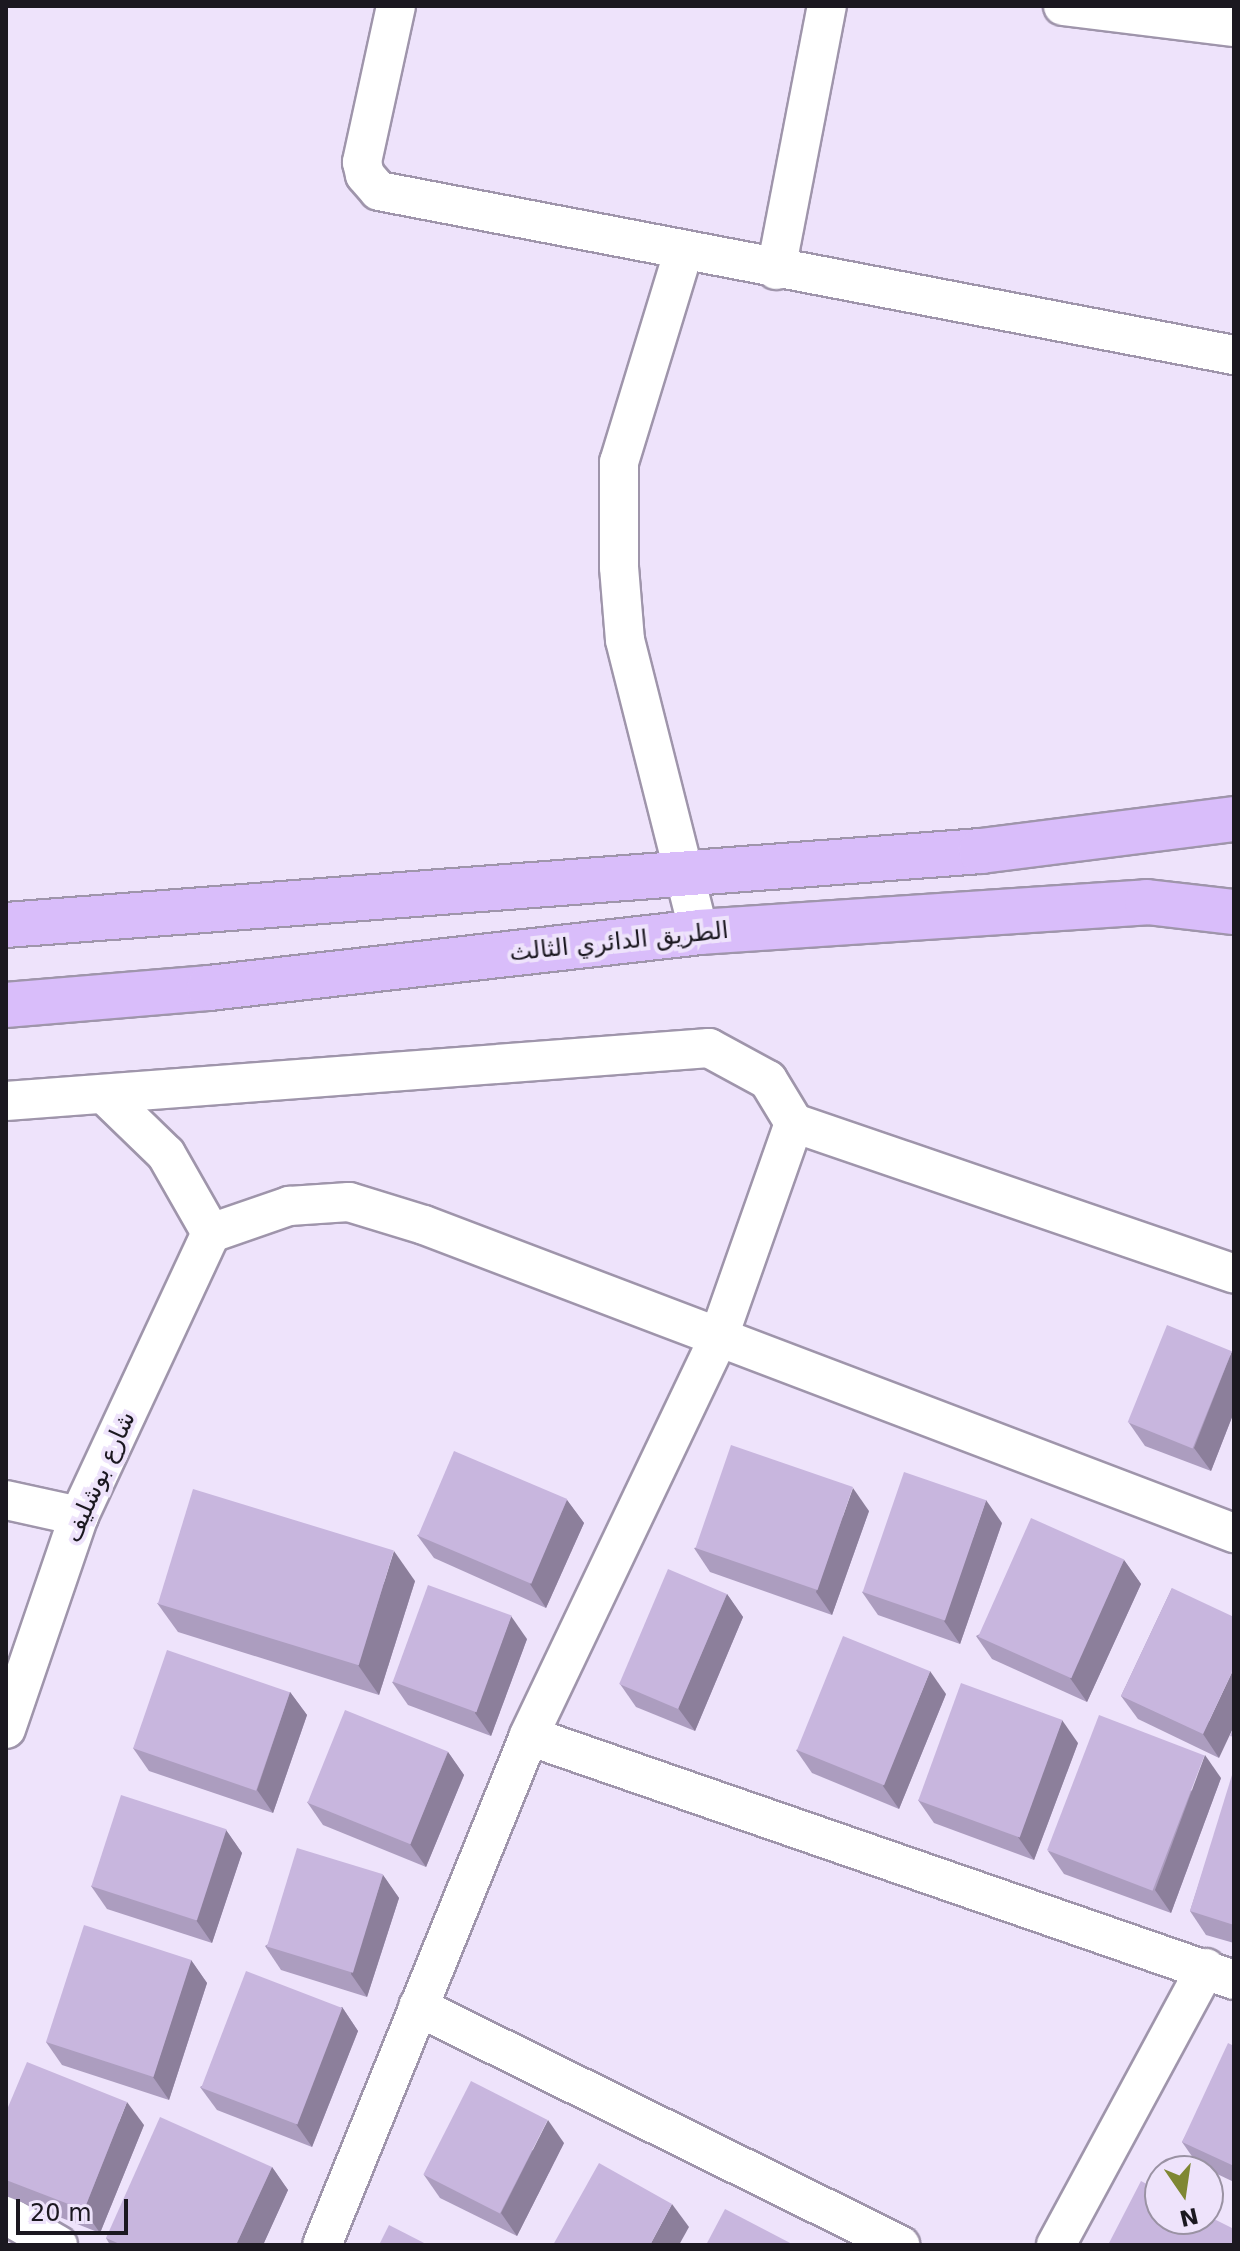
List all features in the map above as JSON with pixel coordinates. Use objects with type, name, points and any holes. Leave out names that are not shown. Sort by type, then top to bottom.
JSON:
[{"type":"highway","points":[[6,925],[981,851],[1234,819]]},
{"type":"highway","name":"الطريق الدائري الثالث","points":[[6,1005],[209,988],[699,932],[1147,902],[1234,912]]},
{"type":"street","points":[[396,6],[362,162],[371,184],[402,198],[1234,355]]},
{"type":"street","points":[[776,270],[827,6]]},
{"type":"street","points":[[1063,6],[1223,19]]},
{"type":"street","points":[[683,253],[619,462],[619,567],[625,640],[699,932]]},
{"type":"street","points":[[6,1101],[709,1048],[768,1080],[794,1123],[1234,1274]]},
{"type":"street","points":[[104,1094],[166,1154],[211,1233],[289,1206],[349,1202],[424,1225],[1234,1533]]},
{"type":"street","points":[[322,2245],[529,1736],[718,1339],[794,1123]]},
{"type":"street","name":"شارع بوشليف","points":[[6,1729],[79,1516],[211,1233]]},
{"type":"street","points":[[6,1500],[79,1516]]},
{"type":"street","points":[[529,1736],[1220,1974],[1056,2245]]},
{"type":"street","points":[[418,2007],[900,2245]]},
{"type":"street","points":[[6,2215],[58,2245]]},
{"type":"building","points":[[1167,1325],[1232,1351],[1193,1449],[1128,1422]]},
{"type":"building","points":[[731,1445],[853,1487],[817,1590],[696,1548]]},
{"type":"building","points":[[454,1451],[567,1499],[531,1584],[418,1536]]},
{"type":"building","points":[[904,1472],[986,1500],[945,1620],[863,1592]]},
{"type":"building","points":[[193,1489],[394,1550],[359,1665],[158,1604]]},
{"type":"building","points":[[1031,1518],[1124,1559],[1071,1678],[978,1637]]},
{"type":"building","points":[[668,1569],[727,1594],[678,1709],[619,1684]]},
{"type":"building","points":[[428,1585],[512,1615],[476,1712],[393,1682]]},
{"type":"building","points":[[1172,1588],[1234,1617],[1234,1668],[1203,1734],[1121,1696]]},
{"type":"building","points":[[843,1636],[930,1671],[884,1785],[797,1750]]},
{"type":"building","points":[[167,1650],[290,1692],[256,1791],[133,1748]]},
{"type":"building","points":[[961,1683],[1062,1720],[1020,1837],[918,1800]]},
{"type":"building","points":[[345,1710],[448,1752],[410,1844],[308,1803]]},
{"type":"building","points":[[1099,1715],[1204,1755],[1153,1891],[1047,1850]]},
{"type":"building","points":[[1234,1776],[1234,1925],[1190,1911]]},
{"type":"building","points":[[121,1795],[227,1829],[197,1921],[91,1886]]},
{"type":"building","points":[[297,1848],[383,1874],[353,1973],[267,1946]]},
{"type":"building","points":[[84,1925],[191,1960],[153,2077],[46,2042]]},
{"type":"building","points":[[246,1971],[342,2008],[297,2125],[201,2088]]},
{"type":"building","points":[[1228,2043],[1234,2046],[1234,2166],[1224,2161],[1224,2155],[1210,2155],[1182,2142]]},
{"type":"building","points":[[27,2062],[127,2102],[84,2210],[6,2180],[6,2112]]},
{"type":"building","points":[[471,2081],[548,2120],[500,2214],[423,2175]]},
{"type":"building","points":[[160,2117],[272,2167],[236,2245],[122,2245],[106,2238]]},
{"type":"building","points":[[599,2163],[672,2204],[650,2245],[553,2245]]},
{"type":"building","points":[[1141,2181],[1144,2183],[1144,2235],[1224,2235],[1224,2224],[1234,2229],[1234,2245],[1108,2245]]},
{"type":"building","points":[[725,2209],[794,2245],[706,2245]]},
{"type":"building","points":[[389,2225],[428,2245],[379,2245]]}]
